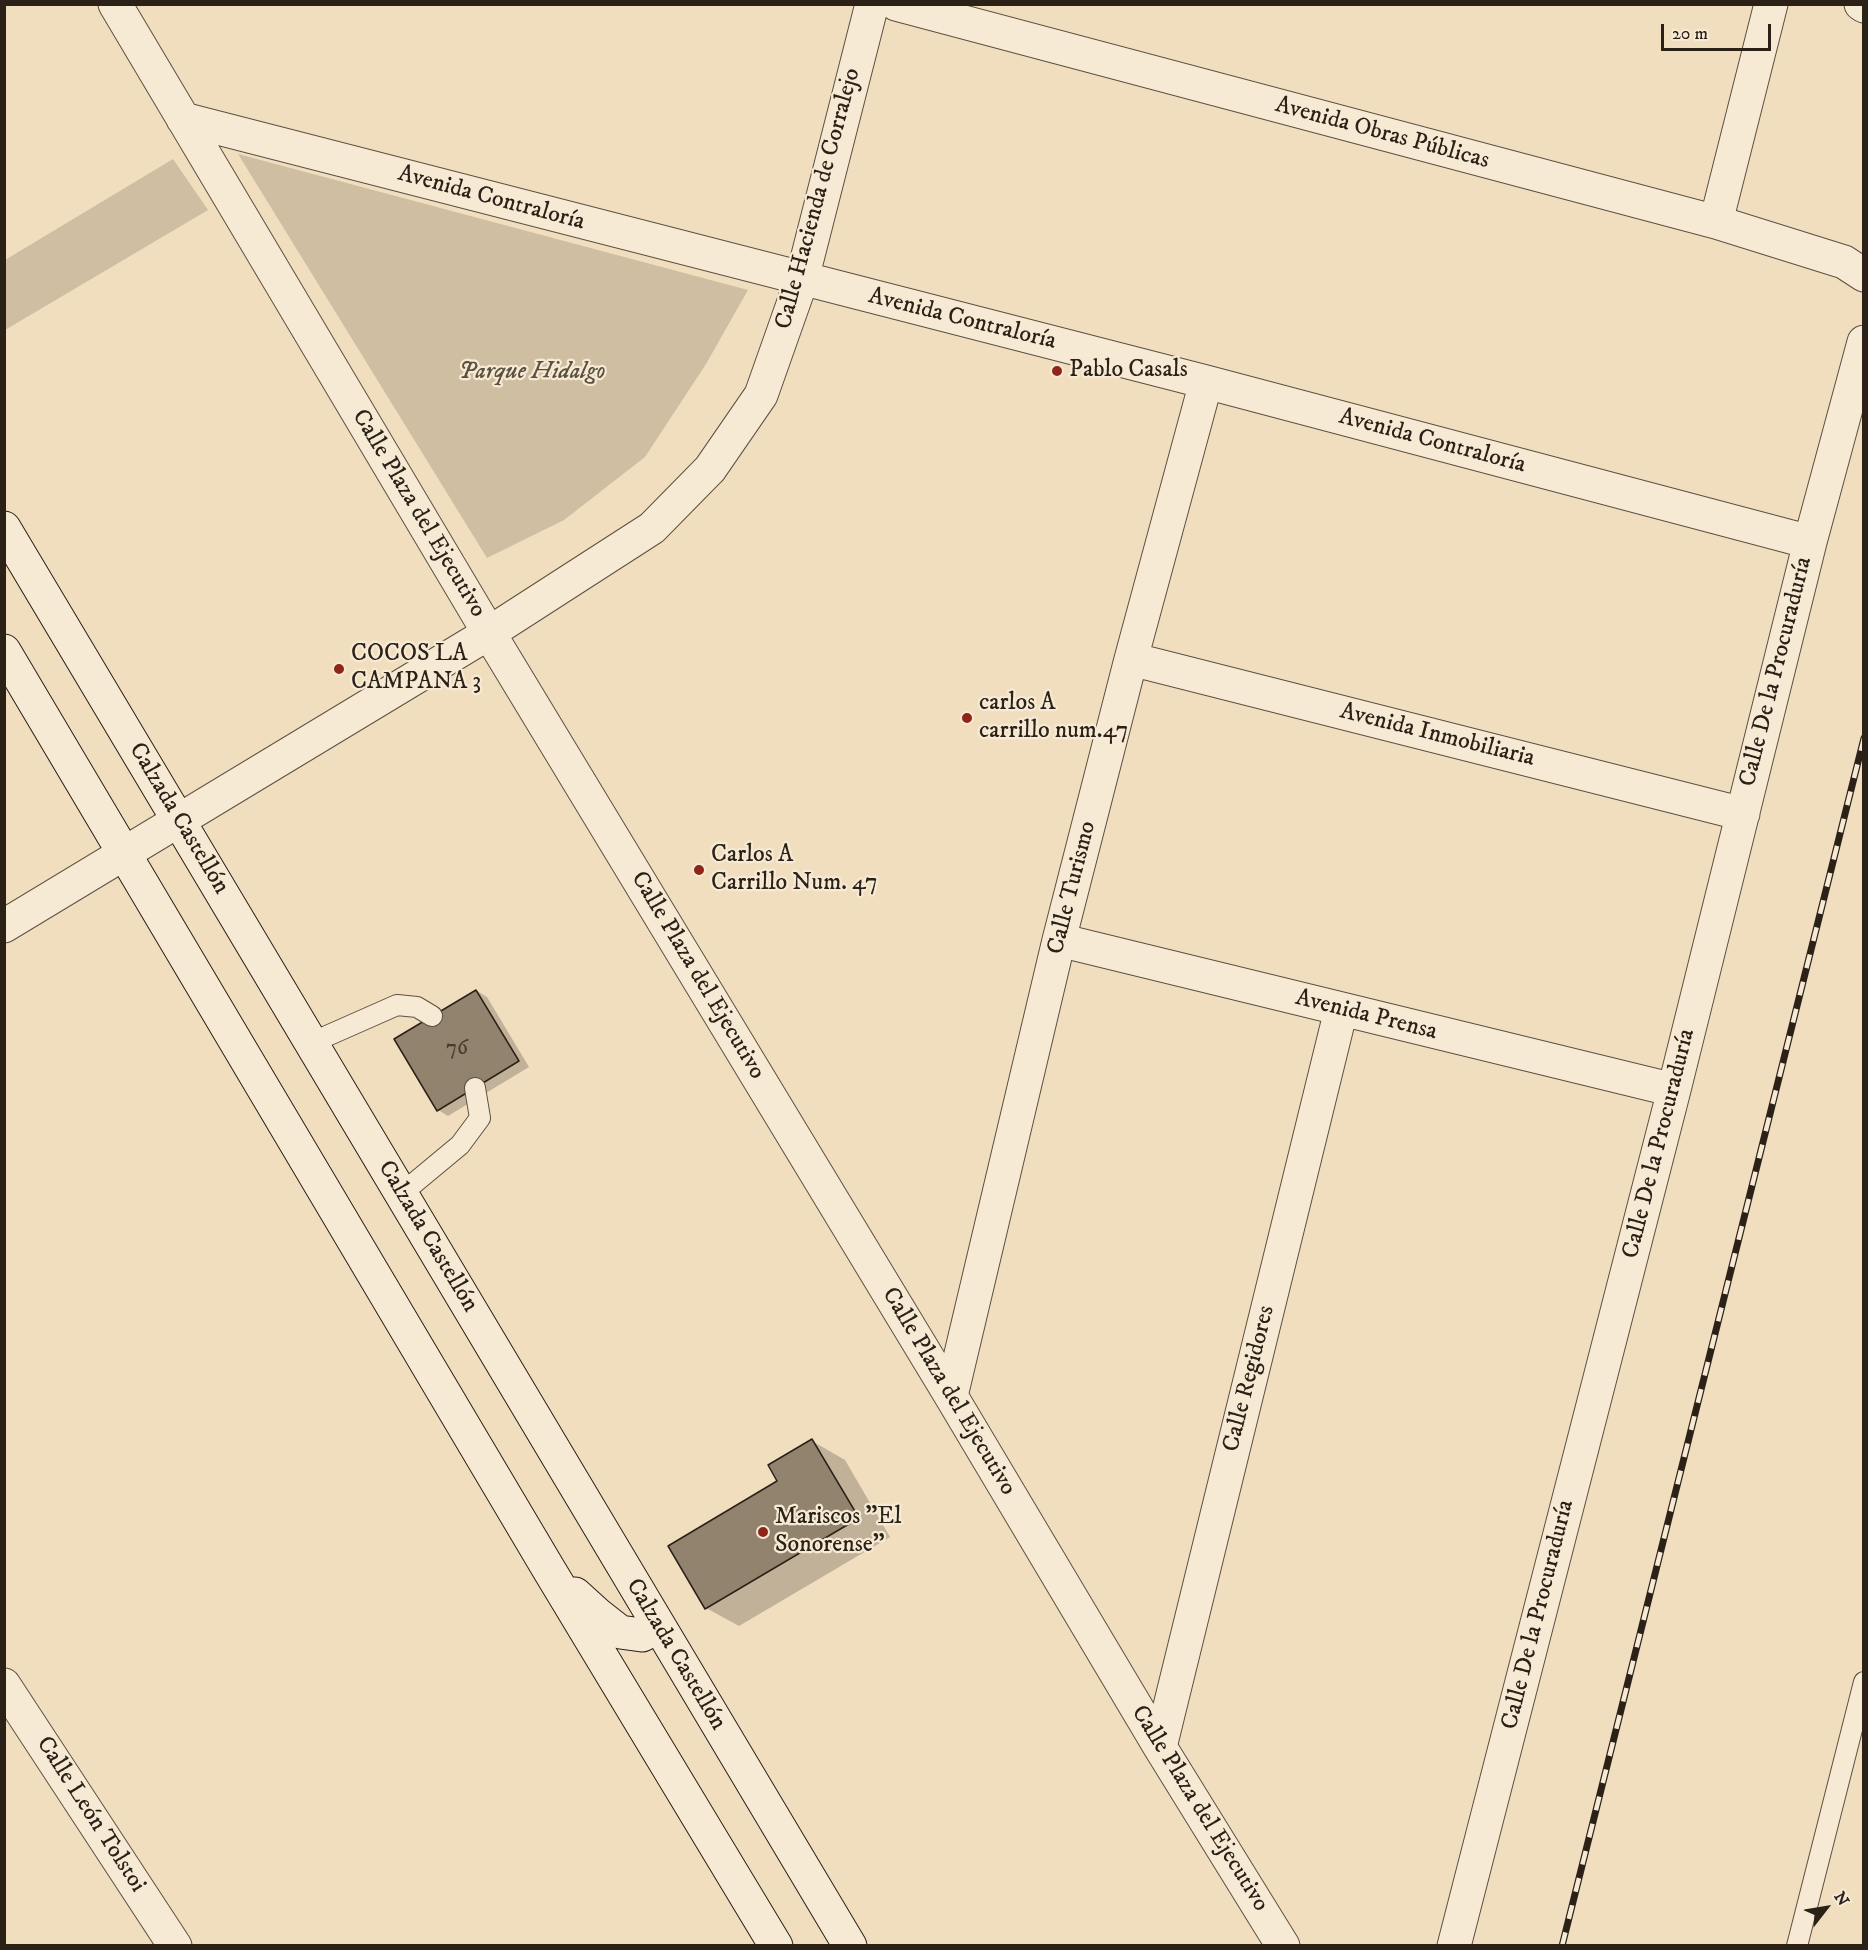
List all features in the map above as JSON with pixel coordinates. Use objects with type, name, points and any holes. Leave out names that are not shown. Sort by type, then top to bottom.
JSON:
[{"type":"street","name":"Calle Plaza del Ejecutivo","points":[[115,4],[489,633],[951,1396],[1160,1747],[1283,1946]]},
{"type":"street","name":"Calle Hacienda de Corralejo","points":[[4,926],[489,633],[652,528],[710,469],[761,395],[802,279],[872,4]]},
{"type":"street","name":"Avenida Obras Públicas","points":[[896,4],[1716,222],[1844,262],[1863,275]]},
{"type":"street","points":[[1716,222],[1772,4]]},
{"type":"street","name":"Avenida Contraloría","points":[[183,119],[1206,382],[1810,542]]},
{"type":"street","name":"Calle De la Procuraduría","points":[[1454,1946],[1674,1090],[1810,542],[1863,342]]},
{"type":"street","name":"Calle Turismo","points":[[951,1396],[1059,940],[1131,659],[1206,382]]},
{"type":"street","name":"Calzada Castellón","points":[[4,528],[850,1946]]},
{"type":"street","points":[[4,651],[548,1568],[776,1946]]},
{"type":"street","name":"Avenida Inmobiliaria","points":[[1131,659],[1743,814]]},
{"type":"street","name":"Avenida Prensa","points":[[1059,940],[1674,1090]]},
{"type":"street","name":"Calle Regidores","points":[[1160,1747],[1341,1010]]},
{"type":"street","points":[[548,1568],[597,1614],[620,1632],[642,1635],[658,1627]]},
{"type":"street","name":"Calle León Tolstoi","points":[[4,1685],[175,1946]]},
{"type":"lane","points":[[311,1043],[397,1005],[417,1007],[432,1016]]},
{"type":"lane","points":[[401,1194],[460,1145],[480,1118],[475,1088]]},
{"type":"lane","points":[[1797,1946],[1863,1682]]},
{"type":"green space","name":"Parque Hidalgo","points":[[238,154],[748,290],[706,364],[645,457],[564,520],[487,558]]},
{"type":"green space","points":[[173,159],[208,210],[5,330],[5,260]]},
{"type":"building","points":[[476,990],[519,1061],[437,1111],[394,1039]]},
{"type":"building","name":"Mariscos \"El Sonorense\"","points":[[812,1439],[859,1518],[705,1609],[668,1546],[777,1481],[768,1465]]},
{"type":"railway","points":[[1562,1946],[1864,738]]},
{"type":"place","name":"Pablo Casals","points":[[1057,371]]},
{"type":"place","name":"COCOS LA CAMPANA 3","points":[[339,669]]},
{"type":"place","name":"carlos A carrillo num.47","points":[[967,718]]},
{"type":"place","name":"Carlos A Carrillo Num. 47","points":[[699,870]]},
{"type":"place","name":"Mariscos \"El Sonorense\"","points":[[763,1532]]}]
